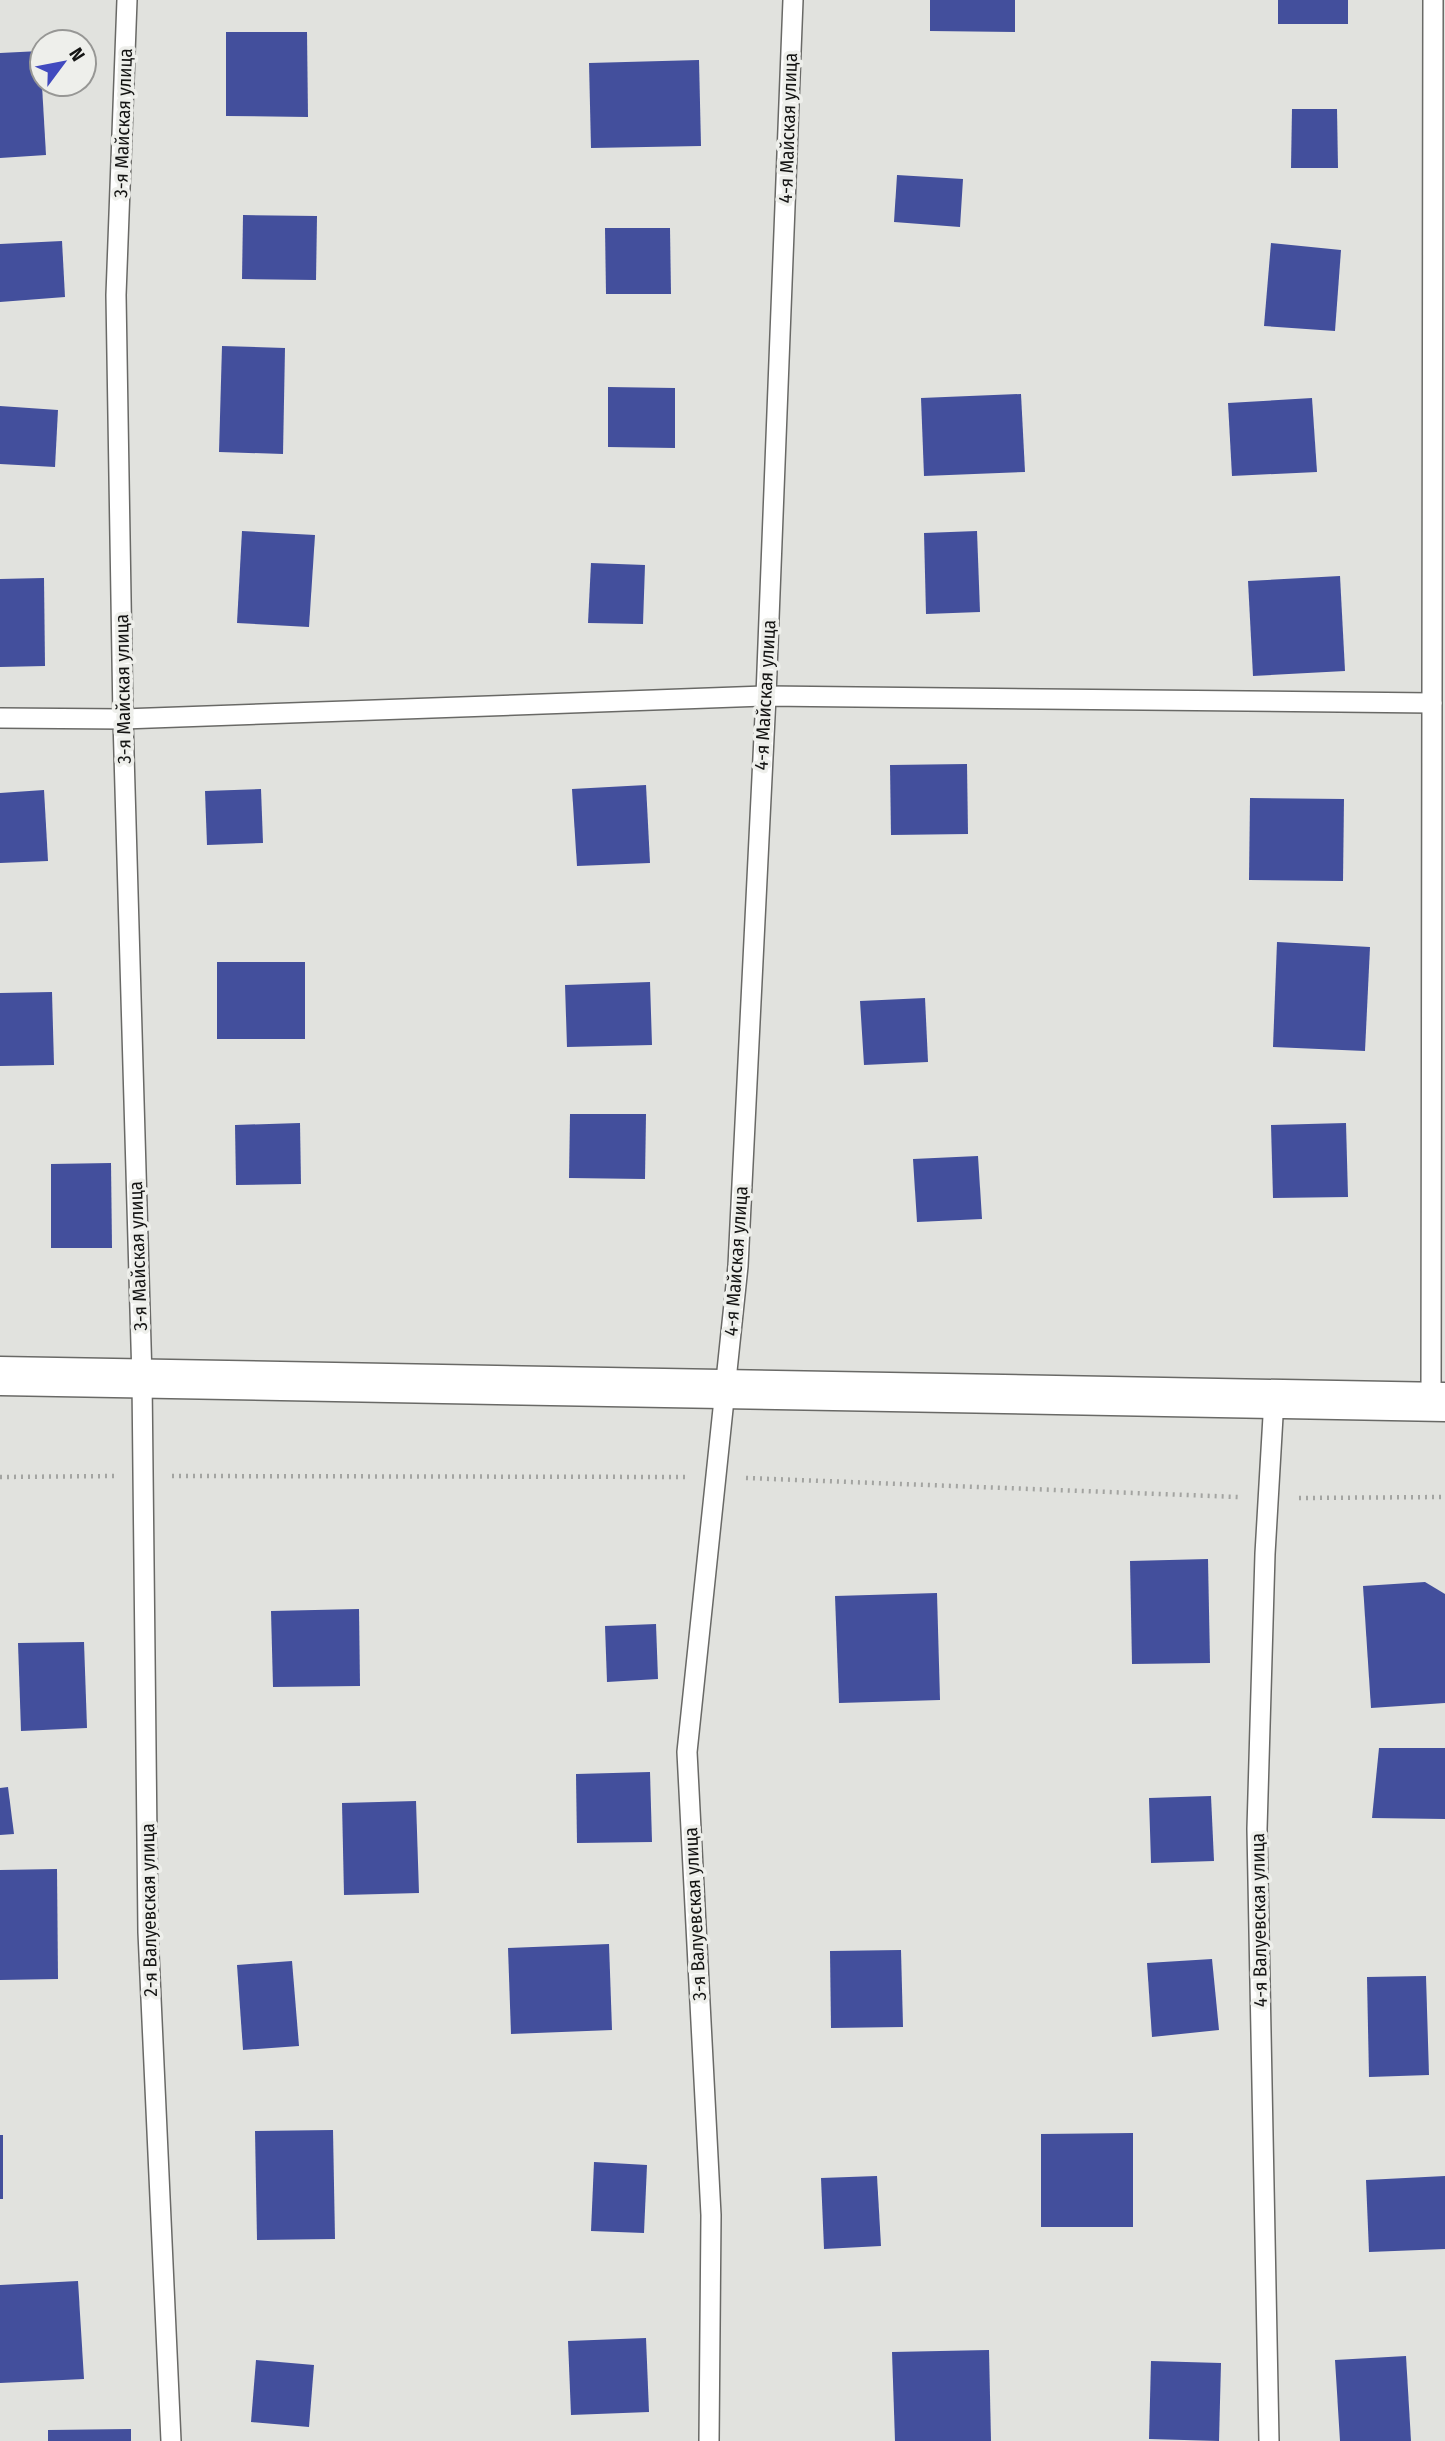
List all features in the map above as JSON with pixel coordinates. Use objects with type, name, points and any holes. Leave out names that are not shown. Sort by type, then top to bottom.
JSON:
[{"type":"street","points":[[0,1376],[1438,1402]]},
{"type":"lane","name":"3-я Майская улица","points":[[127,0],[116,295],[123,719],[142,1379]]},
{"type":"lane","name":"4-я Майская улица","points":[[726,1389],[738,1266],[765,696],[793,0]]},
{"type":"lane","points":[[1433,0],[1432,703],[1438,1402]]},
{"type":"lane","points":[[0,718],[123,719],[765,696],[1432,703]]},
{"type":"lane","name":"2-я Валуевская улица","points":[[142,1379],[148,1932],[171,2441]]},
{"type":"lane","name":"3-я Валуевская улица","points":[[709,2441],[710,2215],[687,1752],[726,1389]]},
{"type":"lane","name":"4-я Валуевская улица","points":[[1269,2441],[1257,1829],[1265,1555],[1274,1399]]},
{"type":"building","points":[[930,0],[1015,0],[1015,32],[930,31]]},
{"type":"building","points":[[1278,0],[1348,0],[1348,24],[1278,24]]},
{"type":"building","points":[[226,32],[307,32],[308,117],[226,116]]},
{"type":"building","points":[[28,52],[28,98],[43,98],[46,155],[0,158],[0,53]]},
{"type":"building","points":[[699,60],[701,146],[591,148],[589,63]]},
{"type":"building","points":[[1292,109],[1337,109],[1338,168],[1291,168]]},
{"type":"building","points":[[897,175],[963,179],[960,227],[894,222]]},
{"type":"building","points":[[243,215],[317,216],[316,280],[242,279]]},
{"type":"building","points":[[605,228],[670,228],[671,294],[606,294]]},
{"type":"building","points":[[62,241],[65,297],[0,302],[0,244]]},
{"type":"building","points":[[1271,243],[1341,250],[1335,331],[1264,326]]},
{"type":"building","points":[[222,346],[285,348],[283,454],[219,452]]},
{"type":"building","points":[[608,387],[675,388],[675,448],[608,447]]},
{"type":"building","points":[[1021,394],[1025,472],[924,476],[921,398]]},
{"type":"building","points":[[1312,398],[1317,472],[1232,476],[1228,403]]},
{"type":"building","points":[[0,406],[58,410],[55,467],[0,464]]},
{"type":"building","points":[[242,531],[315,535],[309,627],[237,623]]},
{"type":"building","points":[[977,531],[980,612],[926,614],[924,533]]},
{"type":"building","points":[[591,563],[645,565],[643,624],[588,623]]},
{"type":"building","points":[[1340,576],[1345,671],[1253,676],[1248,581]]},
{"type":"building","points":[[44,578],[45,666],[0,667],[0,579]]},
{"type":"building","points":[[967,764],[968,834],[891,835],[890,765]]},
{"type":"building","points":[[646,785],[650,863],[577,866],[572,789]]},
{"type":"building","points":[[261,789],[263,843],[207,845],[205,791]]},
{"type":"building","points":[[44,790],[48,861],[0,863],[0,793]]},
{"type":"building","points":[[1250,798],[1344,799],[1343,881],[1249,880]]},
{"type":"building","points":[[1277,942],[1370,947],[1365,1051],[1273,1047]]},
{"type":"building","points":[[217,962],[305,962],[305,1039],[217,1039]]},
{"type":"building","points":[[650,982],[652,1045],[567,1047],[565,985]]},
{"type":"building","points":[[52,992],[54,1065],[0,1066],[0,993]]},
{"type":"building","points":[[925,998],[928,1062],[864,1065],[860,1001]]},
{"type":"building","points":[[570,1114],[646,1114],[645,1179],[569,1178]]},
{"type":"building","points":[[300,1123],[301,1184],[236,1185],[235,1125]]},
{"type":"building","points":[[1346,1123],[1348,1197],[1273,1198],[1271,1125]]},
{"type":"building","points":[[978,1156],[982,1219],[917,1222],[913,1159]]},
{"type":"building","points":[[111,1163],[112,1248],[51,1248],[51,1164]]},
{"type":"building","points":[[1208,1559],[1210,1663],[1132,1664],[1130,1561]]},
{"type":"building","points":[[1425,1582],[1445,1594],[1445,1703],[1371,1708],[1363,1586]]},
{"type":"building","points":[[937,1593],[940,1700],[839,1703],[835,1596]]},
{"type":"building","points":[[359,1609],[360,1686],[273,1687],[271,1611]]},
{"type":"building","points":[[656,1624],[658,1679],[607,1682],[605,1626]]},
{"type":"building","points":[[84,1642],[87,1728],[21,1731],[18,1643]]},
{"type":"building","points":[[1379,1748],[1445,1748],[1445,1819],[1372,1818]]},
{"type":"building","points":[[650,1772],[652,1842],[577,1843],[576,1774]]},
{"type":"building","points":[[8,1787],[14,1834],[0,1835],[0,1788]]},
{"type":"building","points":[[1211,1796],[1214,1861],[1151,1863],[1149,1798]]},
{"type":"building","points":[[416,1801],[419,1893],[344,1895],[342,1803]]},
{"type":"building","points":[[57,1869],[58,1979],[0,1980],[0,1870]]},
{"type":"building","points":[[609,1944],[612,2030],[511,2034],[508,1948]]},
{"type":"building","points":[[901,1950],[903,2027],[831,2028],[830,1951]]},
{"type":"building","points":[[1212,1959],[1219,2030],[1152,2037],[1147,1963]]},
{"type":"building","points":[[292,1961],[299,2046],[243,2050],[237,1965]]},
{"type":"building","points":[[1426,1976],[1429,2075],[1369,2077],[1367,1977]]},
{"type":"building","points":[[333,2130],[335,2239],[257,2240],[255,2131]]},
{"type":"building","points":[[1133,2133],[1133,2227],[1041,2227],[1041,2134]]},
{"type":"building","points":[[0,2135],[3,2135],[3,2199],[0,2199]]},
{"type":"building","points":[[594,2162],[647,2165],[644,2233],[591,2231]]},
{"type":"building","points":[[877,2176],[881,2246],[824,2249],[821,2178]]},
{"type":"building","points":[[1445,2176],[1445,2249],[1369,2252],[1366,2180]]},
{"type":"building","points":[[78,2281],[84,2379],[0,2383],[0,2285]]},
{"type":"building","points":[[646,2338],[649,2412],[571,2415],[568,2341]]},
{"type":"building","points":[[989,2350],[991,2441],[895,2441],[892,2352]]},
{"type":"building","points":[[1406,2356],[1411,2441],[1340,2441],[1335,2360]]},
{"type":"building","points":[[256,2360],[314,2365],[309,2427],[251,2422]]},
{"type":"building","points":[[1151,2361],[1221,2363],[1219,2441],[1149,2439]]},
{"type":"building","points":[[131,2429],[131,2441],[48,2441],[48,2430]]}]
